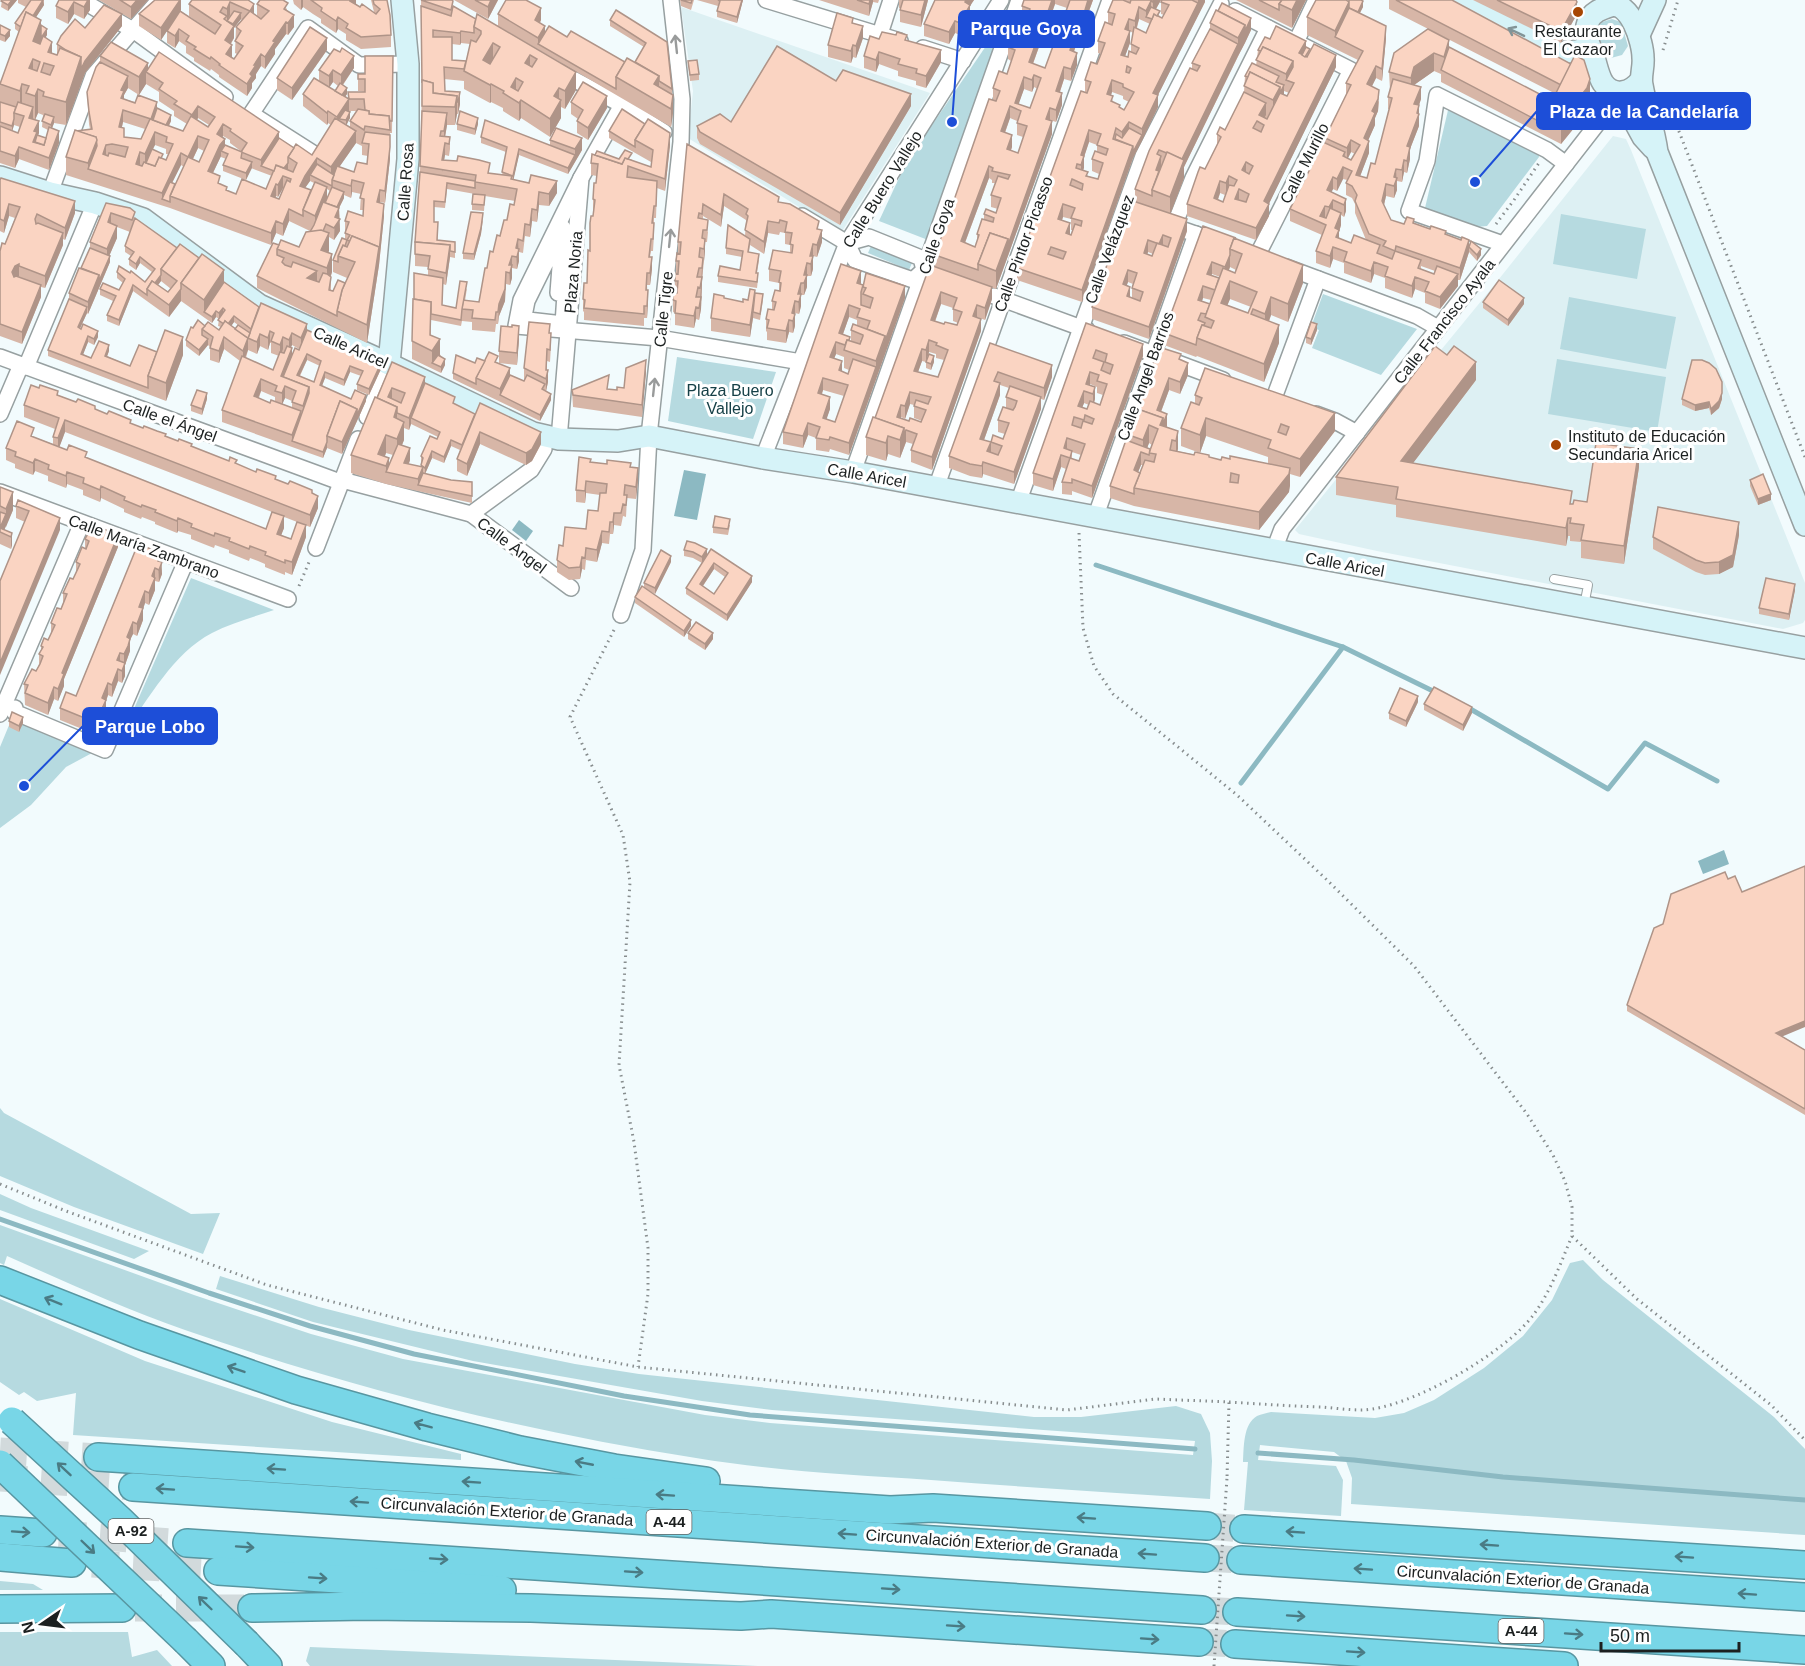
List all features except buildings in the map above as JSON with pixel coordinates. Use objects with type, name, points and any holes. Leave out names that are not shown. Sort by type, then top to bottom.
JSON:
[{"type":"highway","points":[[0,1280],[139,1335],[296,1390],[427,1427],[520,1450],[614,1468],[786,1491],[892,1499],[933,1508]]},
{"type":"highway","name":"A-92","points":[[6,1416],[120,1520],[268,1666]]},
{"type":"highway","points":[[98,1457],[890,1510],[933,1508],[1207,1526]]},
{"type":"highway","name":"A-92","points":[[0,1464],[211,1666]]},
{"type":"highway","name":"Circunvalación Exterior de Granada","points":[[133,1487],[1205,1558]]},
{"type":"highway","points":[[1244,1529],[1805,1565]]},
{"type":"highway","points":[[0,1530],[43,1533]]},
{"type":"highway","points":[[187,1543],[1202,1610]]},
{"type":"highway","points":[[0,1557],[72,1563]]},
{"type":"highway","name":"Circunvalación Exterior de Granada","points":[[1241,1560],[1805,1597]]},
{"type":"highway","points":[[218,1571],[741,1606],[771,1614]]},
{"type":"highway","points":[[252,1608],[519,1607],[741,1616],[771,1614],[1199,1642]]},
{"type":"highway","points":[[0,1609],[122,1608]]},
{"type":"highway","name":"A-44","points":[[1237,1612],[1805,1650]]},
{"type":"highway","points":[[1235,1644],[1564,1666]]},
{"type":"street","points":[[81,0],[133,30],[250,114],[316,155]]},
{"type":"street","points":[[50,193],[93,76],[159,0]]},
{"type":"street","name":"Calle Rosa","points":[[388,364],[408,159],[408,64],[402,0]]},
{"type":"street","name":"Calle Tigre","points":[[621,615],[643,550],[649,436],[659,338],[686,145],[672,0]]},
{"type":"street","points":[[766,0],[963,61]]},
{"type":"street","points":[[880,34],[891,0]]},
{"type":"street","name":"Calle Buero Vallejo","points":[[763,458],[847,243],[1001,0]]},
{"type":"street","name":"Calle Goya","points":[[853,472],[929,272],[1019,0]]},
{"type":"street","name":"Calle Pintor Picasso","points":[[936,488],[1110,0]]},
{"type":"street","points":[[1216,2],[1296,42],[1317,0]]},
{"type":"street","points":[[1452,0],[1559,53],[1590,47]]},
{"type":"street","points":[[1639,35],[1655,0]]},
{"type":"street","name":"Calle Velázquez","points":[[1018,503],[1080,327],[1130,210],[1143,156],[1216,2]]},
{"type":"street","points":[[1657,152],[1643,137],[1616,92],[1603,82],[1586,35],[1590,7],[1618,3],[1629,14],[1639,35],[1644,57],[1641,80],[1655,134],[1657,152],[1805,525]]},
{"type":"street","points":[[250,114],[308,28],[359,65],[408,64]]},
{"type":"street","points":[[1174,226],[1193,178],[1268,28]]},
{"type":"street","name":"Calle Murillo","points":[[1257,256],[1351,70],[1296,42]]},
{"type":"street","points":[[551,66],[622,105],[686,145]]},
{"type":"street","points":[[1616,92],[1635,87],[1641,80]]},
{"type":"street","name":"Calle Francisco Ayala","points":[[1274,550],[1282,530],[1608,110],[1616,92]]},
{"type":"street","points":[[1503,244],[1409,211],[1427,161],[1437,95],[1548,150],[1566,164]]},
{"type":"street","name":"Plaza Noria","points":[[565,328],[516,326],[521,300],[581,178],[622,105]]},
{"type":"street","name":"Calle Aricel","points":[[0,177],[50,193],[95,203],[143,219],[259,305],[533,433],[551,444],[618,441],[649,436],[1584,607],[1799,643]]},
{"type":"street","name":"Plaza Noria","points":[[565,328],[581,178]]},
{"type":"street","points":[[0,414],[24,366],[95,203]]},
{"type":"street","points":[[788,208],[847,243],[855,260],[913,280],[929,272],[921,258],[869,237],[847,243]]},
{"type":"street","points":[[1154,219],[1417,316],[1438,328]]},
{"type":"street","name":"Plaza Noria","points":[[563,228],[558,293],[565,294],[565,328],[528,320],[524,316],[527,301],[563,228]]},
{"type":"street","name":"Calle Angel Barrios","points":[[1086,516],[1154,354],[1196,234]]},
{"type":"street","points":[[1274,398],[1318,279]]},
{"type":"street","points":[[983,292],[1232,383]]},
{"type":"street","points":[[471,514],[531,470],[551,444],[565,328],[659,338],[801,362]]},
{"type":"street","name":"Calle el Ángel","points":[[0,357],[343,482]]},
{"type":"street","points":[[316,548],[388,364]]},
{"type":"street","points":[[1303,409],[1335,421],[1357,433]]},
{"type":"street","name":"Calle Ángel","points":[[343,482],[471,514],[571,588]]},
{"type":"street","name":"Calle María Zambrano","points":[[0,492],[288,599]]},
{"type":"street","points":[[0,714],[82,523]]},
{"type":"street","points":[[15,708],[14,712],[105,750],[186,561]]},
{"type":"lane","points":[[1554,579],[1587,585],[1584,607]]},
{"type":"path","points":[[1661,55],[1678,0]]},
{"type":"path","points":[[1666,99],[1805,457]]},
{"type":"path","points":[[1485,237],[1548,150]]},
{"type":"path","points":[[0,1184],[66,1211],[267,1285],[443,1330],[638,1367],[1067,1410],[1155,1398],[1364,1410],[1398,1402],[1437,1387],[1490,1354],[1515,1335],[1534,1314],[1553,1280],[1572,1236],[1572,1207],[1565,1181],[1554,1155],[1527,1114],[1414,966],[1327,879],[1237,795],[1113,694],[1094,666],[1083,628],[1086,516]]},
{"type":"path","points":[[288,599],[296,592],[316,548]]},
{"type":"path","points":[[621,615],[570,717],[623,835],[630,882],[619,1065],[634,1142],[648,1248],[648,1294],[638,1367]]},
{"type":"path","points":[[1572,1236],[1637,1299],[1770,1405],[1805,1440]]},
{"type":"path","points":[[1214,1666],[1227,1478],[1229,1402]]},
{"type":"shaded area","points":[[681,7],[930,93],[841,233],[688,138],[693,91]]},
{"type":"shaded area","name":"Instituto de Educación Secundaria Aricel","points":[[1613,136],[1626,139],[1631,150],[1805,583],[1805,620],[1803,623],[1783,629],[1377,551],[1299,534],[1295,530]]},
{"type":"shaded area","points":[[684,470],[706,474],[697,520],[674,516]]},
{"type":"shaded area","points":[[519,520],[533,531],[526,541],[512,530]]},
{"type":"shaded area","points":[[1724,850],[1729,864],[1703,874],[1698,861]]},
{"type":"green space","points":[[1012,8],[928,240],[879,221],[906,163]]},
{"type":"green space","points":[[1612,19],[1621,22],[1628,46],[1622,55],[1611,58],[1602,53],[1596,30],[1602,22]]},
{"type":"green space","points":[[1449,106],[1538,148],[1539,157],[1487,226],[1476,227],[1425,208]]},
{"type":"green space","points":[[1561,214],[1646,229],[1637,279],[1553,264]]},
{"type":"green space","points":[[871,246],[912,263],[909,270],[868,253]]},
{"type":"green space","points":[[1323,294],[1417,329],[1381,375],[1312,348],[1319,330],[1311,327]]},
{"type":"green space","points":[[1569,297],[1676,317],[1666,369],[1560,349]]},
{"type":"green space","name":"Plaza Buero Vallejo","points":[[677,357],[776,372],[753,439],[668,421]]},
{"type":"green space","points":[[1557,359],[1666,377],[1657,432],[1548,414]]},
{"type":"green space","points":[[191,578],[274,610],[212,633],[185,652],[163,678],[123,734]]},
{"type":"green space","points":[[12,718],[92,753],[66,767],[31,805],[0,828],[0,747]]},
{"type":"green space","points":[[0,1108],[4,1113],[191,1214],[220,1213],[203,1254],[74,1207],[0,1176]]},
{"type":"green space","points":[[0,1194],[31,1208],[149,1251],[134,1259],[0,1210]]},
{"type":"green space","points":[[0,1225],[194,1295],[311,1334],[403,1359],[705,1415],[770,1423],[1193,1455],[1195,1441],[772,1410],[702,1401],[473,1361],[313,1322],[216,1289],[220,1276],[319,1307],[409,1330],[575,1364],[639,1374],[1034,1417],[1081,1417],[1176,1406],[1201,1414],[1210,1433],[1212,1461],[1210,1499],[755,1466],[631,1447],[502,1421],[310,1371],[140,1313],[7,1256],[4,1265],[0,1263]]},
{"type":"green space","points":[[1583,1260],[1603,1280],[1774,1417],[1805,1449],[1805,1535],[1351,1504],[1352,1478],[1346,1461],[1334,1452],[1260,1445],[1258,1460],[1336,1466],[1343,1480],[1341,1516],[1244,1510],[1248,1462],[1243,1462],[1244,1443],[1249,1424],[1257,1416],[1271,1412],[1375,1418],[1404,1413],[1434,1400],[1484,1368],[1523,1336],[1552,1300],[1570,1263]]},
{"type":"green space","points":[[0,1299],[145,1361],[332,1422],[461,1454],[461,1460],[73,1435],[76,1393],[37,1401],[24,1392],[19,1395],[0,1382]]},
{"type":"green space","points":[[0,1581],[33,1584],[43,1590],[0,1590]]},
{"type":"green space","points":[[0,1632],[128,1632],[132,1657],[157,1650],[172,1666],[0,1666]]},
{"type":"green space","points":[[310,1647],[758,1666],[310,1666],[306,1661]]},
{"type":"waterway","points":[[1096,565],[1343,647],[1437,693]]},
{"type":"waterway","points":[[1241,783],[1343,647]]},
{"type":"waterway","points":[[1467,707],[1608,789],[1645,743],[1717,781]]},
{"type":"waterway","points":[[0,1219],[310,1326],[414,1354],[624,1396],[750,1415],[1195,1449]]},
{"type":"waterway","points":[[1258,1453],[1354,1460],[1503,1477],[1805,1500]]},
{"type":"tunnel","points":[[0,1451],[98,1457]]},
{"type":"tunnel","points":[[0,1478],[133,1487]]},
{"type":"tunnel","points":[[1207,1526],[1244,1529]]},
{"type":"tunnel","points":[[59,1534],[187,1543]]},
{"type":"tunnel","points":[[1205,1558],[1241,1560]]},
{"type":"tunnel","points":[[92,1564],[218,1571]]},
{"type":"tunnel","points":[[135,1608],[252,1608]]},
{"type":"tunnel","points":[[1202,1610],[1237,1612]]},
{"type":"tunnel","points":[[1199,1642],[1235,1644]]},
{"type":"place","name":"Restaurante El Cazaor","points":[[1578,12]]},
{"type":"place","name":"Parque Goya","points":[[952,122]]},
{"type":"place","name":"Plaza de la Candelaría","points":[[1475,182]]},
{"type":"place","name":"Instituto de Educación Secundaria Aricel","points":[[1556,445]]},
{"type":"place","name":"Parque Lobo","points":[[24,786]]}]
